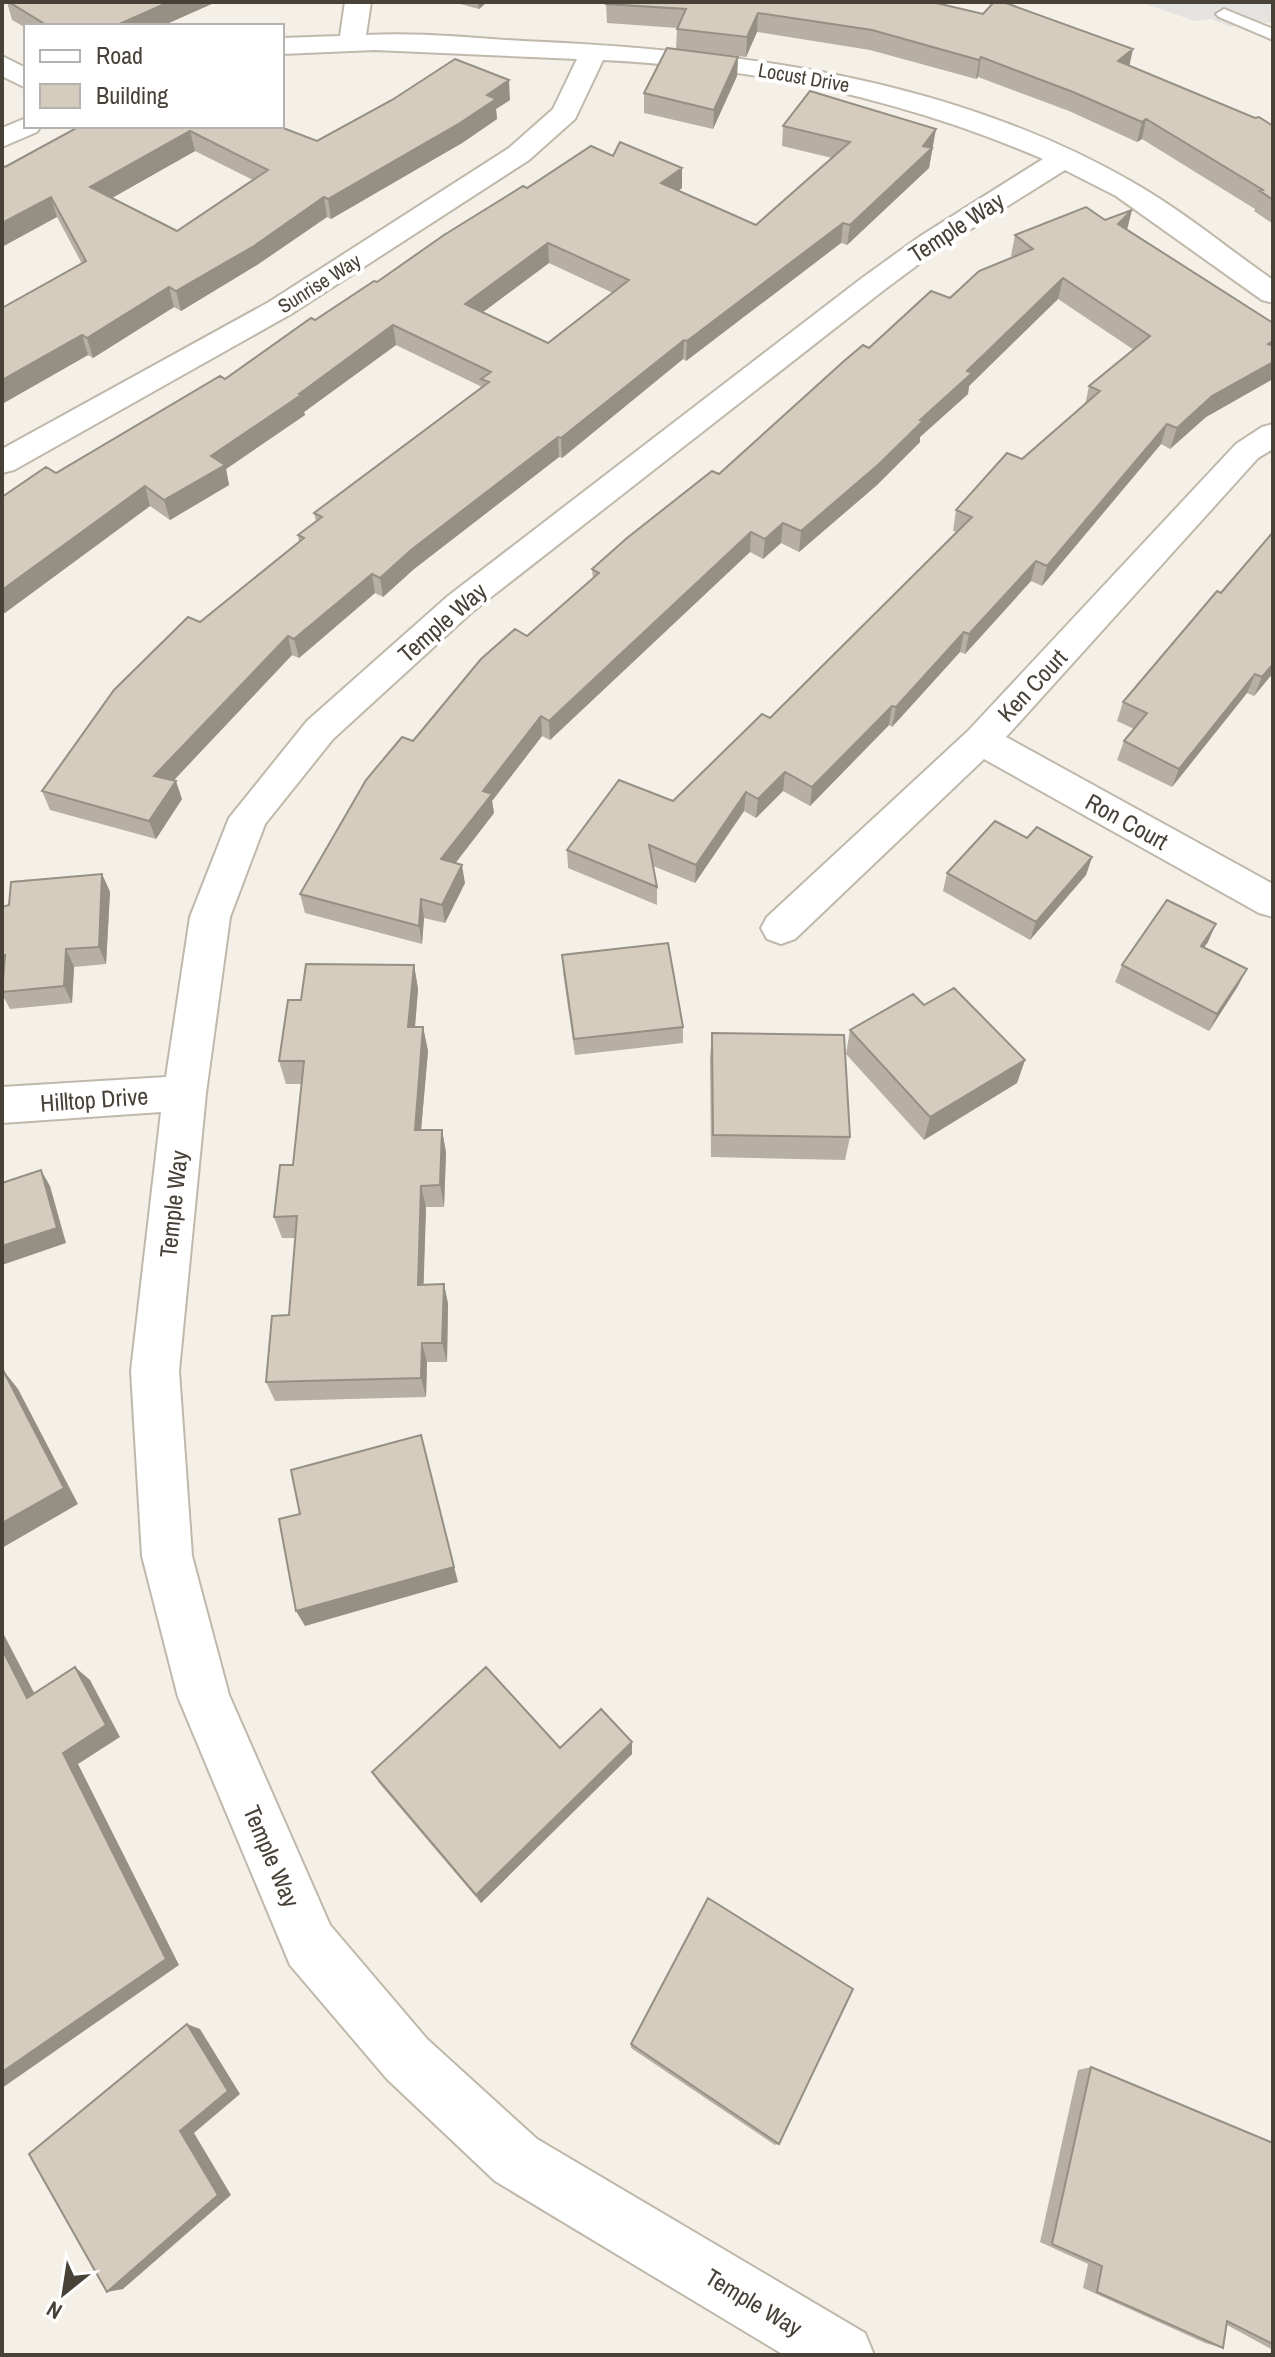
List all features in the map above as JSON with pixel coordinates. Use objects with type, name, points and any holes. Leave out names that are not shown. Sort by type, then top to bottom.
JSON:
[{"type":"street","points":[[352,42],[358,2]]},
{"type":"street","name":"Locust Drive","points":[[284,46],[352,42],[648,54],[839,81],[978,121],[1064,158],[1126,190],[1273,294]]},
{"type":"street","name":"Sunrise Way","points":[[2,463],[280,308],[519,154],[565,113],[593,53]]},
{"type":"street","points":[[2,64],[24,79]]},
{"type":"street","points":[[2,139],[24,128]]},
{"type":"street","name":"Temple Way","points":[[843,2355],[516,2160],[407,2059],[310,1945],[204,1697],[167,1556],[155,1371],[185,1093],[210,917],[248,818],[320,730],[460,604],[688,425],[929,243],[1064,158]]},
{"type":"street","name":"Ken Court","points":[[781,928],[981,740],[1247,451],[1273,434]]},
{"type":"street","name":"Ron Court","points":[[981,740],[1273,902]]},
{"type":"street","name":"Hilltop Drive","points":[[2,1105],[185,1093]]},
{"type":"lane","points":[[1224,14],[1273,35]]},
{"type":"shaded area","points":[[1139,2],[1273,2],[1273,22],[1231,27],[1211,19],[1195,21]]},
{"type":"building","points":[[9,2],[169,2],[120,24],[45,24]]},
{"type":"building","points":[[607,2],[932,2],[983,14],[994,2],[1003,2],[1133,49],[1118,61],[1255,118],[1259,117],[1273,126],[1273,200],[1260,191],[1263,190],[1146,119],[1142,122],[981,57],[979,60],[872,30],[758,13],[747,37],[677,29],[686,9]]},
{"type":"building","points":[[667,48],[738,57],[714,110],[644,93]]},
{"type":"building","points":[[455,59],[509,80],[487,95],[496,99],[460,123],[328,199],[324,197],[254,246],[176,291],[169,287],[87,338],[82,335],[2,380],[2,308],[86,261],[51,197],[2,223],[2,165],[5,167],[76,128],[283,128],[317,141],[392,100]],"holes":[[[190,131],[268,170],[177,231],[90,187]]]},
{"type":"building","points":[[810,91],[936,129],[923,146],[932,148],[850,225],[843,223],[687,341],[684,340],[561,438],[558,437],[411,550],[380,578],[372,574],[294,639],[288,636],[154,776],[176,781],[149,821],[42,791],[114,690],[188,617],[200,622],[304,538],[298,535],[322,517],[314,513],[489,382],[481,379],[491,372],[393,325],[301,395],[211,456],[225,465],[164,500],[145,486],[2,590],[2,497],[46,467],[56,473],[220,376],[225,379],[311,318],[315,320],[374,281],[377,282],[444,235],[523,186],[527,188],[591,146],[613,156],[620,142],[682,168],[661,183],[756,225],[850,142],[783,126]],"holes":[[[548,243],[629,280],[548,343],[465,304]]]},
{"type":"building","points":[[1086,207],[1105,220],[1132,210],[1118,224],[1273,323],[1273,341],[1268,344],[1273,346],[1273,362],[1212,396],[1177,428],[1167,424],[1047,566],[1036,561],[969,634],[964,632],[896,707],[892,706],[812,787],[785,772],[758,799],[746,792],[696,865],[649,845],[657,887],[567,850],[619,780],[673,801],[762,714],[770,718],[972,517],[956,510],[1007,453],[1022,459],[1100,391],[1089,386],[1150,336],[1063,278],[967,371],[972,373],[920,420],[923,421],[879,464],[801,531],[783,523],[765,539],[751,532],[549,721],[541,716],[483,791],[492,794],[441,859],[462,865],[442,905],[421,899],[419,926],[300,894],[366,780],[402,737],[413,741],[481,659],[515,629],[527,636],[599,573],[592,569],[627,538],[712,471],[719,474],[844,361],[863,345],[869,348],[931,291],[950,298],[979,271],[1033,249],[1015,235]]},
{"type":"building","points":[[1273,532],[1273,664],[1262,677],[1255,674],[1179,769],[1124,741],[1147,713],[1123,702],[1217,591],[1221,593]]},
{"type":"building","points":[[995,821],[1027,838],[1037,827],[1092,857],[1036,922],[947,873]]},
{"type":"building","points":[[102,874],[99,947],[66,949],[64,986],[2,992],[5,955],[2,955],[2,907],[9,905],[11,882]]},
{"type":"building","points":[[1167,900],[1216,924],[1201,946],[1247,969],[1217,1014],[1122,965]]},
{"type":"building","points":[[668,943],[683,1027],[574,1039],[562,955]]},
{"type":"building","points":[[306,964],[414,965],[408,1027],[423,1027],[415,1130],[442,1130],[440,1185],[421,1186],[418,1285],[444,1284],[442,1343],[422,1343],[421,1378],[266,1382],[272,1316],[289,1315],[297,1216],[274,1217],[280,1165],[293,1165],[304,1061],[279,1061],[288,1000],[301,1000]]},
{"type":"building","points":[[954,988],[1025,1060],[930,1117],[850,1030],[913,994],[924,1005]]},
{"type":"building","points":[[712,1033],[844,1035],[850,1137],[713,1135]]},
{"type":"building","points":[[41,1170],[57,1228],[2,1246],[2,1183]]},
{"type":"building","points":[[2,1371],[64,1488],[2,1523]]},
{"type":"building","points":[[421,1435],[454,1567],[296,1611],[279,1519],[300,1514],[291,1470]]},
{"type":"building","points":[[2,1649],[27,1698],[75,1667],[106,1725],[63,1753],[166,1959],[2,2072]]},
{"type":"building","points":[[486,1667],[560,1748],[601,1709],[632,1742],[476,1895],[372,1772]]},
{"type":"building","points":[[708,1898],[853,1989],[779,2144],[631,2044]]},
{"type":"building","points":[[187,2024],[228,2091],[180,2131],[218,2195],[107,2292],[29,2154]]},
{"type":"building","points":[[1091,2067],[1273,2143],[1273,2344],[1227,2321],[1223,2348],[1097,2292],[1102,2266],[1052,2244]]}]
